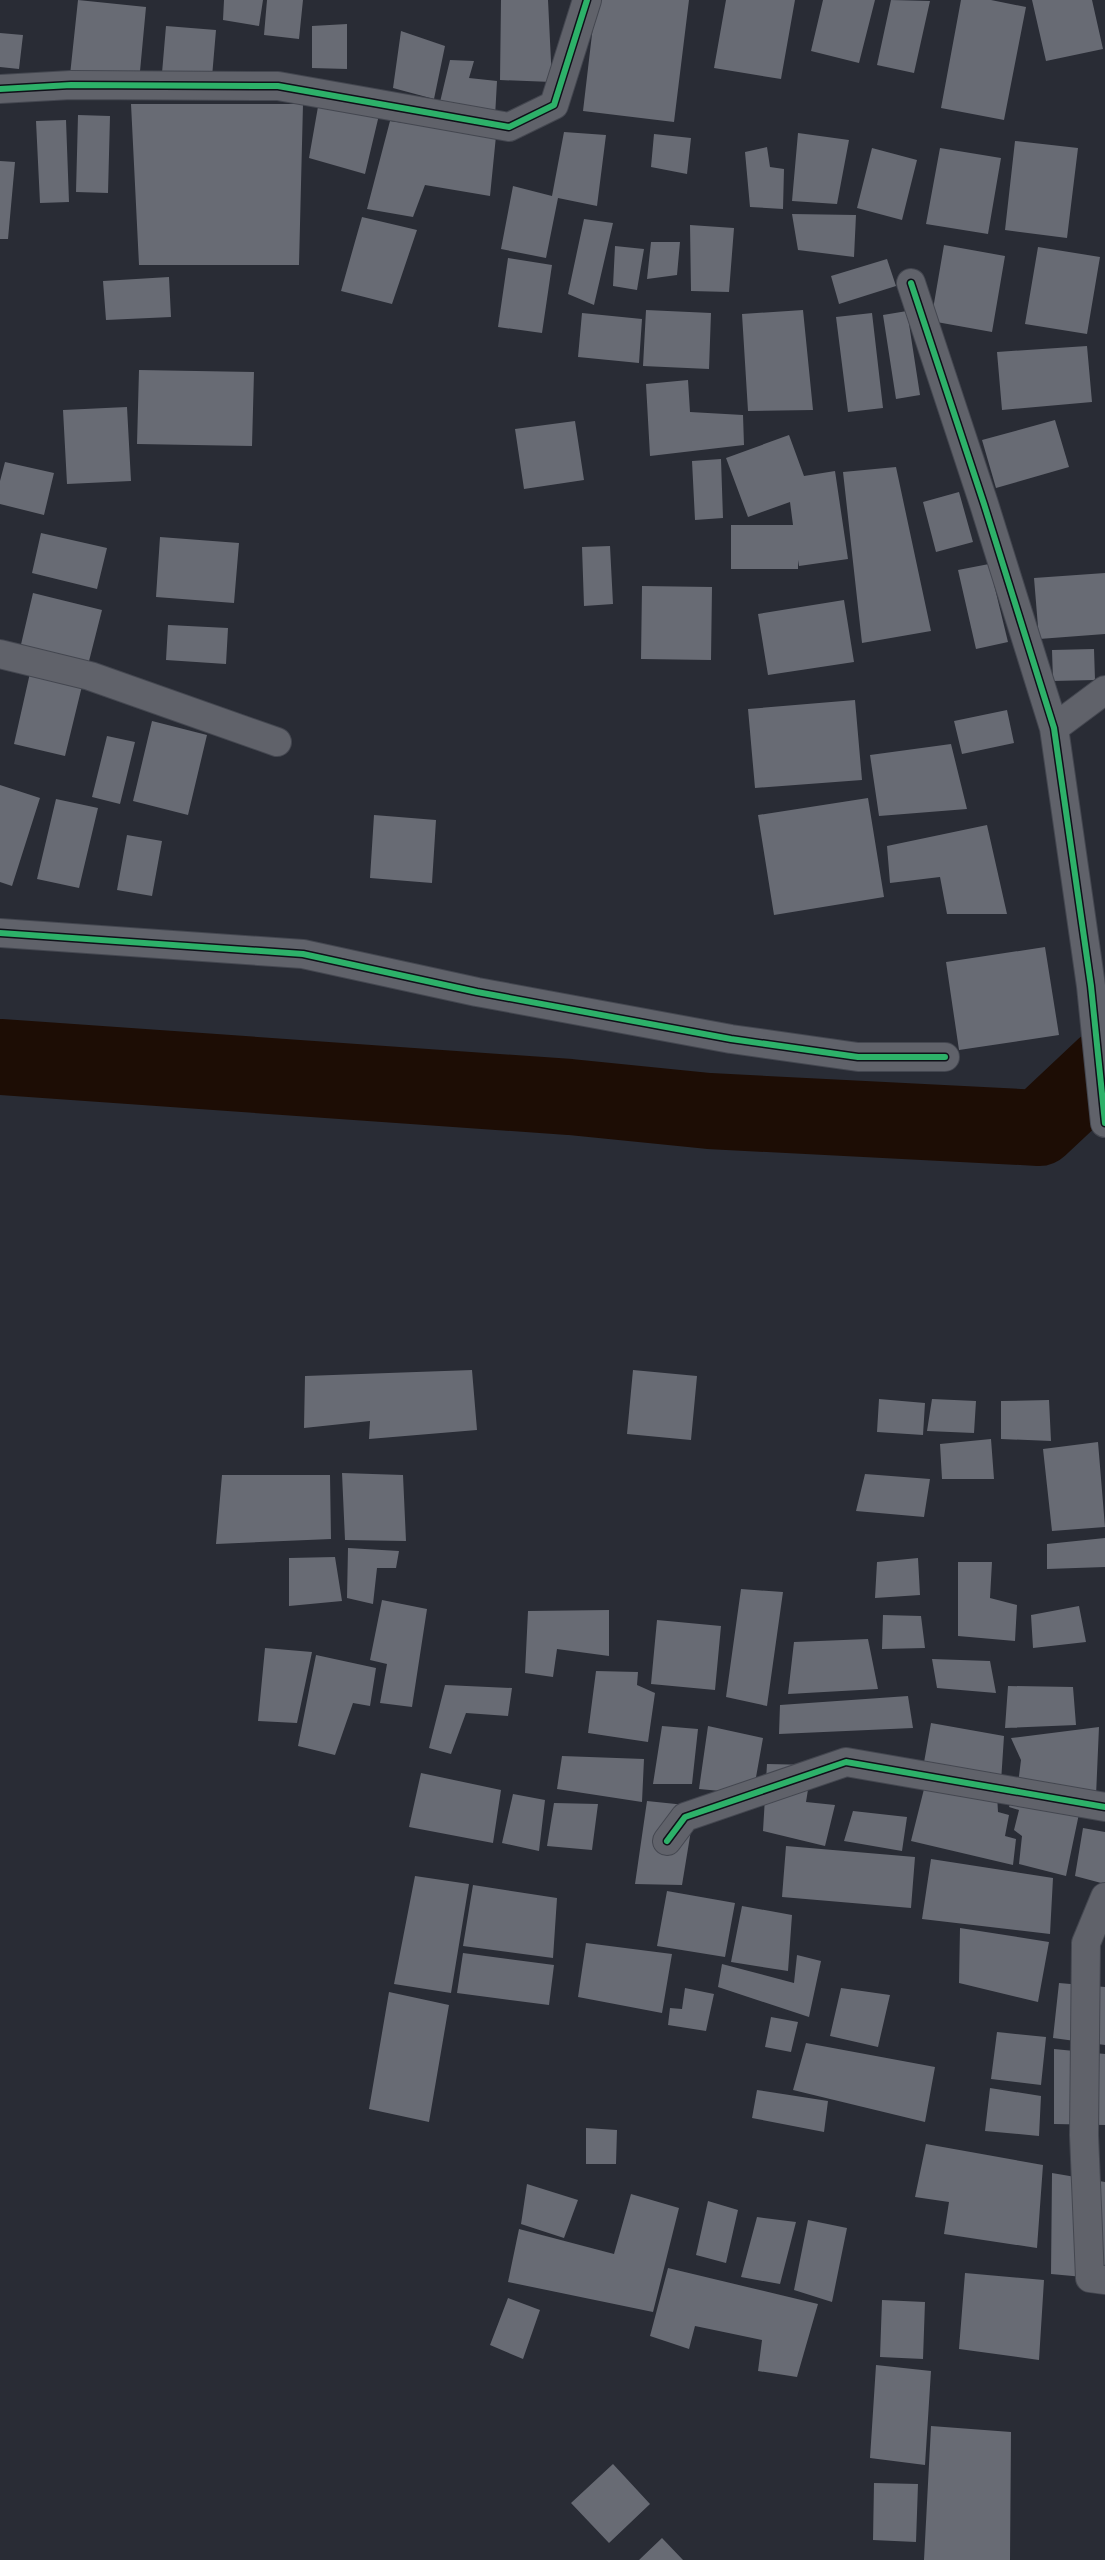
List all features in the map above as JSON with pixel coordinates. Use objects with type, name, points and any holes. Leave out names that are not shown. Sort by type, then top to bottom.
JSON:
[{"type":"street","points":[[0,89],[71,84],[278,86],[509,128],[554,105],[587,0]]},
{"type":"street","points":[[911,283],[984,504],[1054,728],[1091,986],[1105,1122]]},
{"type":"street","points":[[0,654],[90,676],[277,742]]},
{"type":"street","points":[[1054,728],[1105,690]]},
{"type":"street","points":[[0,933],[303,954],[477,992],[731,1039],[858,1057],[945,1056]]},
{"type":"street","points":[[667,1841],[685,1817],[846,1762],[1105,1807]]},
{"type":"street","points":[[1105,1897],[1086,1943],[1084,2135],[1090,2278],[1105,2280]]},
{"type":"building","points":[[78,0],[146,7],[139,82],[70,75]]},
{"type":"building","points":[[224,0],[263,0],[259,26],[223,20]]},
{"type":"building","points":[[267,0],[303,0],[299,39],[264,35]]},
{"type":"building","points":[[501,0],[548,0],[552,82],[500,80]]},
{"type":"building","points":[[596,0],[689,0],[674,122],[583,111]]},
{"type":"building","points":[[726,0],[795,0],[781,79],[714,68]]},
{"type":"building","points":[[823,0],[875,0],[859,63],[811,51]]},
{"type":"building","points":[[891,0],[930,1],[914,73],[877,65]]},
{"type":"building","points":[[961,0],[991,0],[1026,7],[1004,120],[941,108]]},
{"type":"building","points":[[1032,0],[1092,0],[1103,49],[1046,61]]},
{"type":"building","points":[[347,24],[347,69],[312,68],[312,26]]},
{"type":"building","points":[[166,26],[216,30],[212,77],[162,73]]},
{"type":"building","points":[[401,31],[445,46],[434,99],[393,88]]},
{"type":"building","points":[[0,33],[23,35],[19,69],[0,67]]},
{"type":"building","points":[[450,60],[474,61],[469,78],[497,81],[495,117],[440,102]]},
{"type":"building","points":[[319,101],[379,115],[365,174],[309,158]]},
{"type":"building","points":[[131,104],[303,104],[299,265],[139,265]]},
{"type":"building","points":[[78,115],[110,116],[108,193],[76,192]]},
{"type":"building","points":[[66,120],[69,202],[40,203],[36,121]]},
{"type":"building","points":[[390,121],[496,136],[490,196],[425,185],[413,217],[367,209]]},
{"type":"building","points":[[564,132],[606,135],[597,206],[558,198],[546,258],[501,249],[513,186],[552,196]]},
{"type":"building","points":[[798,133],[849,140],[837,204],[792,201]]},
{"type":"building","points":[[654,134],[691,138],[687,174],[651,167]]},
{"type":"building","points":[[1015,141],[1078,148],[1067,238],[1005,230]]},
{"type":"building","points":[[767,147],[770,167],[784,169],[783,209],[750,207],[745,152]]},
{"type":"building","points":[[872,148],[917,160],[902,220],[857,208]]},
{"type":"building","points":[[940,148],[1001,158],[988,234],[926,224]]},
{"type":"building","points":[[0,161],[15,162],[8,239],[0,239]]},
{"type":"building","points":[[792,214],[856,215],[854,257],[798,250]]},
{"type":"building","points":[[362,217],[417,230],[392,304],[341,291]]},
{"type":"building","points":[[584,219],[613,223],[594,305],[568,294]]},
{"type":"building","points":[[690,225],[734,228],[729,292],[691,291]]},
{"type":"building","points":[[651,242],[680,242],[677,275],[647,279]]},
{"type":"building","points":[[944,245],[1005,256],[992,332],[931,321]]},
{"type":"building","points":[[615,246],[644,249],[637,290],[613,286]]},
{"type":"building","points":[[1038,247],[1100,257],[1087,334],[1025,324]]},
{"type":"building","points":[[508,258],[552,265],[542,333],[498,327]]},
{"type":"building","points":[[887,259],[896,286],[839,304],[831,276]]},
{"type":"building","points":[[169,277],[171,317],[106,320],[103,281]]},
{"type":"building","points":[[646,310],[711,313],[709,369],[643,366]]},
{"type":"building","points":[[803,310],[813,410],[748,411],[742,314]]},
{"type":"building","points":[[907,311],[920,395],[896,399],[883,315]]},
{"type":"building","points":[[582,313],[642,319],[639,363],[578,357]]},
{"type":"building","points":[[872,313],[883,408],[848,412],[836,317]]},
{"type":"building","points":[[1087,346],[1092,402],[1002,410],[997,352]]},
{"type":"building","points":[[139,370],[254,372],[252,446],[137,444]]},
{"type":"building","points":[[688,380],[690,412],[743,415],[744,445],[650,456],[646,384]]},
{"type":"building","points":[[127,407],[131,481],[67,484],[63,410]]},
{"type":"building","points":[[1055,420],[1069,467],[996,488],[982,440]]},
{"type":"building","points":[[575,421],[584,480],[524,489],[515,429]]},
{"type":"building","points":[[789,435],[804,476],[835,471],[848,559],[799,566],[798,560],[798,569],[731,569],[731,525],[793,525],[790,502],[748,517],[726,458]]},
{"type":"building","points":[[721,459],[723,518],[695,520],[692,461]]},
{"type":"building","points":[[5,462],[54,473],[44,515],[0,504],[0,481]]},
{"type":"building","points":[[896,467],[931,631],[862,643],[843,472]]},
{"type":"building","points":[[959,492],[973,542],[936,552],[923,502]]},
{"type":"building","points":[[41,533],[107,548],[97,589],[32,573]]},
{"type":"building","points":[[160,537],[239,543],[234,603],[156,597]]},
{"type":"building","points":[[610,546],[613,604],[584,606],[582,547]]},
{"type":"building","points":[[989,564],[1008,642],[976,649],[958,570]]},
{"type":"building","points":[[1105,573],[1105,634],[1039,639],[1034,578]]},
{"type":"building","points":[[642,586],[712,587],[711,660],[641,659]]},
{"type":"building","points":[[33,593],[102,610],[87,669],[19,653]]},
{"type":"building","points":[[844,600],[854,662],[768,675],[758,614]]},
{"type":"building","points":[[168,625],[228,628],[226,664],[166,660]]},
{"type":"building","points":[[1094,649],[1095,680],[1053,681],[1052,650]]},
{"type":"building","points":[[30,673],[82,686],[65,756],[14,744]]},
{"type":"building","points":[[855,700],[862,780],[755,788],[748,709]]},
{"type":"building","points":[[1007,710],[1014,743],[962,754],[954,721]]},
{"type":"building","points":[[152,721],[207,735],[188,815],[133,801]]},
{"type":"building","points":[[107,736],[135,742],[120,804],[92,797]]},
{"type":"building","points":[[951,744],[967,809],[879,816],[870,755]]},
{"type":"building","points":[[0,785],[40,798],[12,886],[0,882]]},
{"type":"building","points":[[868,798],[884,897],[774,915],[758,815]]},
{"type":"building","points":[[56,799],[98,808],[79,888],[37,879]]},
{"type":"building","points":[[374,815],[436,820],[432,883],[370,878]]},
{"type":"building","points":[[987,825],[1007,914],[947,914],[940,877],[890,883],[887,846]]},
{"type":"building","points":[[127,835],[162,841],[152,896],[117,890]]},
{"type":"building","points":[[1045,947],[1059,1035],[959,1050],[946,962]]},
{"type":"building","points":[[472,1370],[477,1430],[369,1439],[370,1421],[304,1428],[305,1376]]},
{"type":"building","points":[[633,1370],[697,1376],[691,1440],[627,1434]]},
{"type":"building","points":[[879,1399],[925,1403],[923,1435],[877,1432]]},
{"type":"building","points":[[932,1399],[976,1401],[974,1433],[927,1431]]},
{"type":"building","points":[[1049,1400],[1051,1441],[1001,1439],[1001,1401]]},
{"type":"building","points":[[991,1439],[994,1479],[942,1479],[940,1444]]},
{"type":"building","points":[[1098,1442],[1105,1527],[1052,1531],[1043,1449]]},
{"type":"building","points":[[342,1473],[403,1475],[406,1541],[345,1540]]},
{"type":"building","points":[[865,1474],[930,1479],[924,1517],[856,1511]]},
{"type":"building","points":[[222,1475],[330,1475],[331,1539],[216,1544]]},
{"type":"building","points":[[1105,1538],[1105,1567],[1047,1569],[1047,1544]]},
{"type":"building","points":[[348,1548],[399,1551],[396,1568],[377,1568],[373,1604],[347,1598]]},
{"type":"building","points":[[335,1557],[342,1601],[289,1606],[289,1558]]},
{"type":"building","points":[[918,1558],[920,1595],[875,1598],[877,1562]]},
{"type":"building","points":[[958,1562],[992,1562],[990,1598],[1017,1605],[1015,1641],[958,1636]]},
{"type":"building","points":[[741,1589],[783,1592],[767,1706],[726,1697]]},
{"type":"building","points":[[382,1600],[427,1609],[412,1707],[380,1703],[387,1664],[370,1660]]},
{"type":"building","points":[[1079,1606],[1086,1642],[1033,1648],[1031,1615]]},
{"type":"building","points":[[609,1610],[609,1656],[557,1649],[553,1677],[525,1673],[528,1611]]},
{"type":"building","points":[[883,1615],[921,1616],[925,1648],[882,1649]]},
{"type":"building","points":[[657,1620],[721,1626],[715,1690],[651,1684]]},
{"type":"building","points":[[868,1639],[878,1689],[788,1694],[794,1642]]},
{"type":"building","points":[[265,1648],[312,1652],[297,1723],[258,1721]]},
{"type":"building","points":[[316,1655],[376,1668],[370,1706],[353,1703],[335,1755],[298,1746]]},
{"type":"building","points":[[932,1659],[990,1661],[996,1693],[937,1688]]},
{"type":"building","points":[[596,1671],[638,1672],[637,1685],[655,1693],[648,1742],[588,1733]]},
{"type":"building","points":[[445,1685],[512,1688],[508,1716],[466,1713],[451,1754],[429,1748]]},
{"type":"building","points":[[1008,1686],[1073,1687],[1076,1725],[1005,1728]]},
{"type":"building","points":[[908,1696],[913,1728],[779,1734],[780,1705]]},
{"type":"building","points":[[931,1723],[1004,1736],[1001,1782],[923,1768]]},
{"type":"building","points":[[662,1726],[698,1729],[692,1784],[653,1784]]},
{"type":"building","points":[[708,1726],[763,1738],[753,1794],[699,1789]]},
{"type":"building","points":[[1099,1727],[1096,1796],[1018,1784],[1021,1760],[1011,1738]]},
{"type":"building","points":[[562,1756],[644,1759],[642,1802],[557,1789]]},
{"type":"building","points":[[767,1764],[812,1765],[806,1802],[835,1805],[825,1846],[763,1831]]},
{"type":"building","points":[[421,1773],[501,1790],[493,1843],[409,1827]]},
{"type":"building","points":[[925,1785],[997,1795],[998,1812],[1009,1815],[1005,1836],[1016,1839],[1013,1865],[911,1841]]},
{"type":"building","points":[[513,1794],[545,1800],[539,1851],[502,1843]]},
{"type":"building","points":[[1012,1797],[1080,1809],[1066,1876],[1019,1864],[1022,1836],[1014,1830],[1019,1810],[1009,1807]]},
{"type":"building","points":[[647,1801],[695,1806],[682,1885],[635,1884]]},
{"type":"building","points":[[554,1803],[598,1804],[592,1850],[547,1846]]},
{"type":"building","points":[[853,1811],[907,1817],[902,1851],[844,1841]]},
{"type":"building","points":[[1083,1828],[1105,1832],[1105,1884],[1075,1876]]},
{"type":"building","points":[[786,1846],[915,1857],[911,1908],[782,1897]]},
{"type":"building","points":[[931,1859],[1053,1878],[1050,1934],[922,1919]]},
{"type":"building","points":[[415,1876],[469,1884],[451,1993],[394,1984]]},
{"type":"building","points":[[473,1885],[557,1898],[553,1958],[463,1946]]},
{"type":"building","points":[[667,1891],[735,1903],[725,1957],[657,1946]]},
{"type":"building","points":[[742,1906],[792,1915],[788,1971],[731,1962]]},
{"type":"building","points":[[960,1928],[1049,1942],[1038,2002],[959,1983]]},
{"type":"building","points":[[586,1943],[672,1954],[662,2013],[578,1997]]},
{"type":"building","points":[[463,1953],[554,1965],[549,2005],[457,1993]]},
{"type":"building","points":[[797,1955],[821,1961],[809,2017],[718,1987],[722,1964],[794,1983]]},
{"type":"building","points":[[1059,1983],[1105,1987],[1105,2045],[1053,2038]]},
{"type":"building","points":[[685,1988],[714,1994],[706,2031],[668,2025],[670,2008],[682,2009]]},
{"type":"building","points":[[841,1988],[890,1995],[878,2047],[830,2036]]},
{"type":"building","points":[[389,1992],[449,2005],[429,2122],[369,2109]]},
{"type":"building","points":[[771,2017],[798,2022],[791,2052],[765,2047]]},
{"type":"building","points":[[997,2032],[1046,2037],[1041,2085],[991,2079]]},
{"type":"building","points":[[806,2043],[935,2067],[925,2122],[793,2090]]},
{"type":"building","points":[[1054,2049],[1105,2054],[1105,2125],[1054,2124]]},
{"type":"building","points":[[990,2088],[1041,2096],[1039,2136],[985,2131]]},
{"type":"building","points":[[757,2090],[828,2101],[824,2132],[752,2118]]},
{"type":"building","points":[[586,2128],[617,2130],[616,2164],[586,2164]]},
{"type":"building","points":[[926,2144],[1043,2165],[1037,2248],[944,2234],[949,2202],[915,2197]]},
{"type":"building","points":[[1052,2173],[1105,2182],[1105,2279],[1051,2274]]},
{"type":"building","points":[[527,2184],[578,2200],[564,2238],[521,2224]]},
{"type":"building","points":[[631,2194],[679,2208],[653,2312],[508,2282],[519,2229],[614,2254]]},
{"type":"building","points":[[708,2201],[738,2210],[726,2263],[696,2255]]},
{"type":"building","points":[[757,2217],[796,2222],[780,2284],[741,2277]]},
{"type":"building","points":[[808,2220],[847,2228],[832,2302],[794,2290]]},
{"type":"building","points":[[668,2268],[818,2304],[797,2377],[758,2371],[762,2340],[695,2326],[689,2349],[650,2336]]},
{"type":"building","points":[[965,2273],[1044,2280],[1039,2360],[959,2349]]},
{"type":"building","points":[[508,2298],[540,2310],[523,2359],[490,2345]]},
{"type":"building","points":[[882,2300],[925,2302],[923,2359],[880,2357]]},
{"type":"building","points":[[876,2365],[931,2371],[925,2465],[870,2458]]},
{"type":"building","points":[[931,2426],[1011,2432],[1010,2560],[924,2560]]},
{"type":"building","points":[[613,2464],[650,2504],[609,2543],[571,2503]]},
{"type":"building","points":[[874,2483],[918,2484],[916,2542],[873,2540]]},
{"type":"building","points":[[662,2538],[683,2560],[639,2560]]},
{"type":"waterway","points":[[0,1057],[570,1097],[709,1111],[1039,1128],[1105,1066]]},
{"type":"cycle path","points":[[0,89],[71,85],[278,86],[509,127],[554,105],[587,0]]},
{"type":"cycle path","points":[[911,283],[984,504],[1054,728],[1091,986],[1105,1123]]},
{"type":"cycle path","points":[[0,933],[303,954],[477,992],[731,1039],[858,1057],[945,1057]]},
{"type":"cycle path","points":[[667,1841],[685,1817],[846,1762],[1105,1807]]}]
